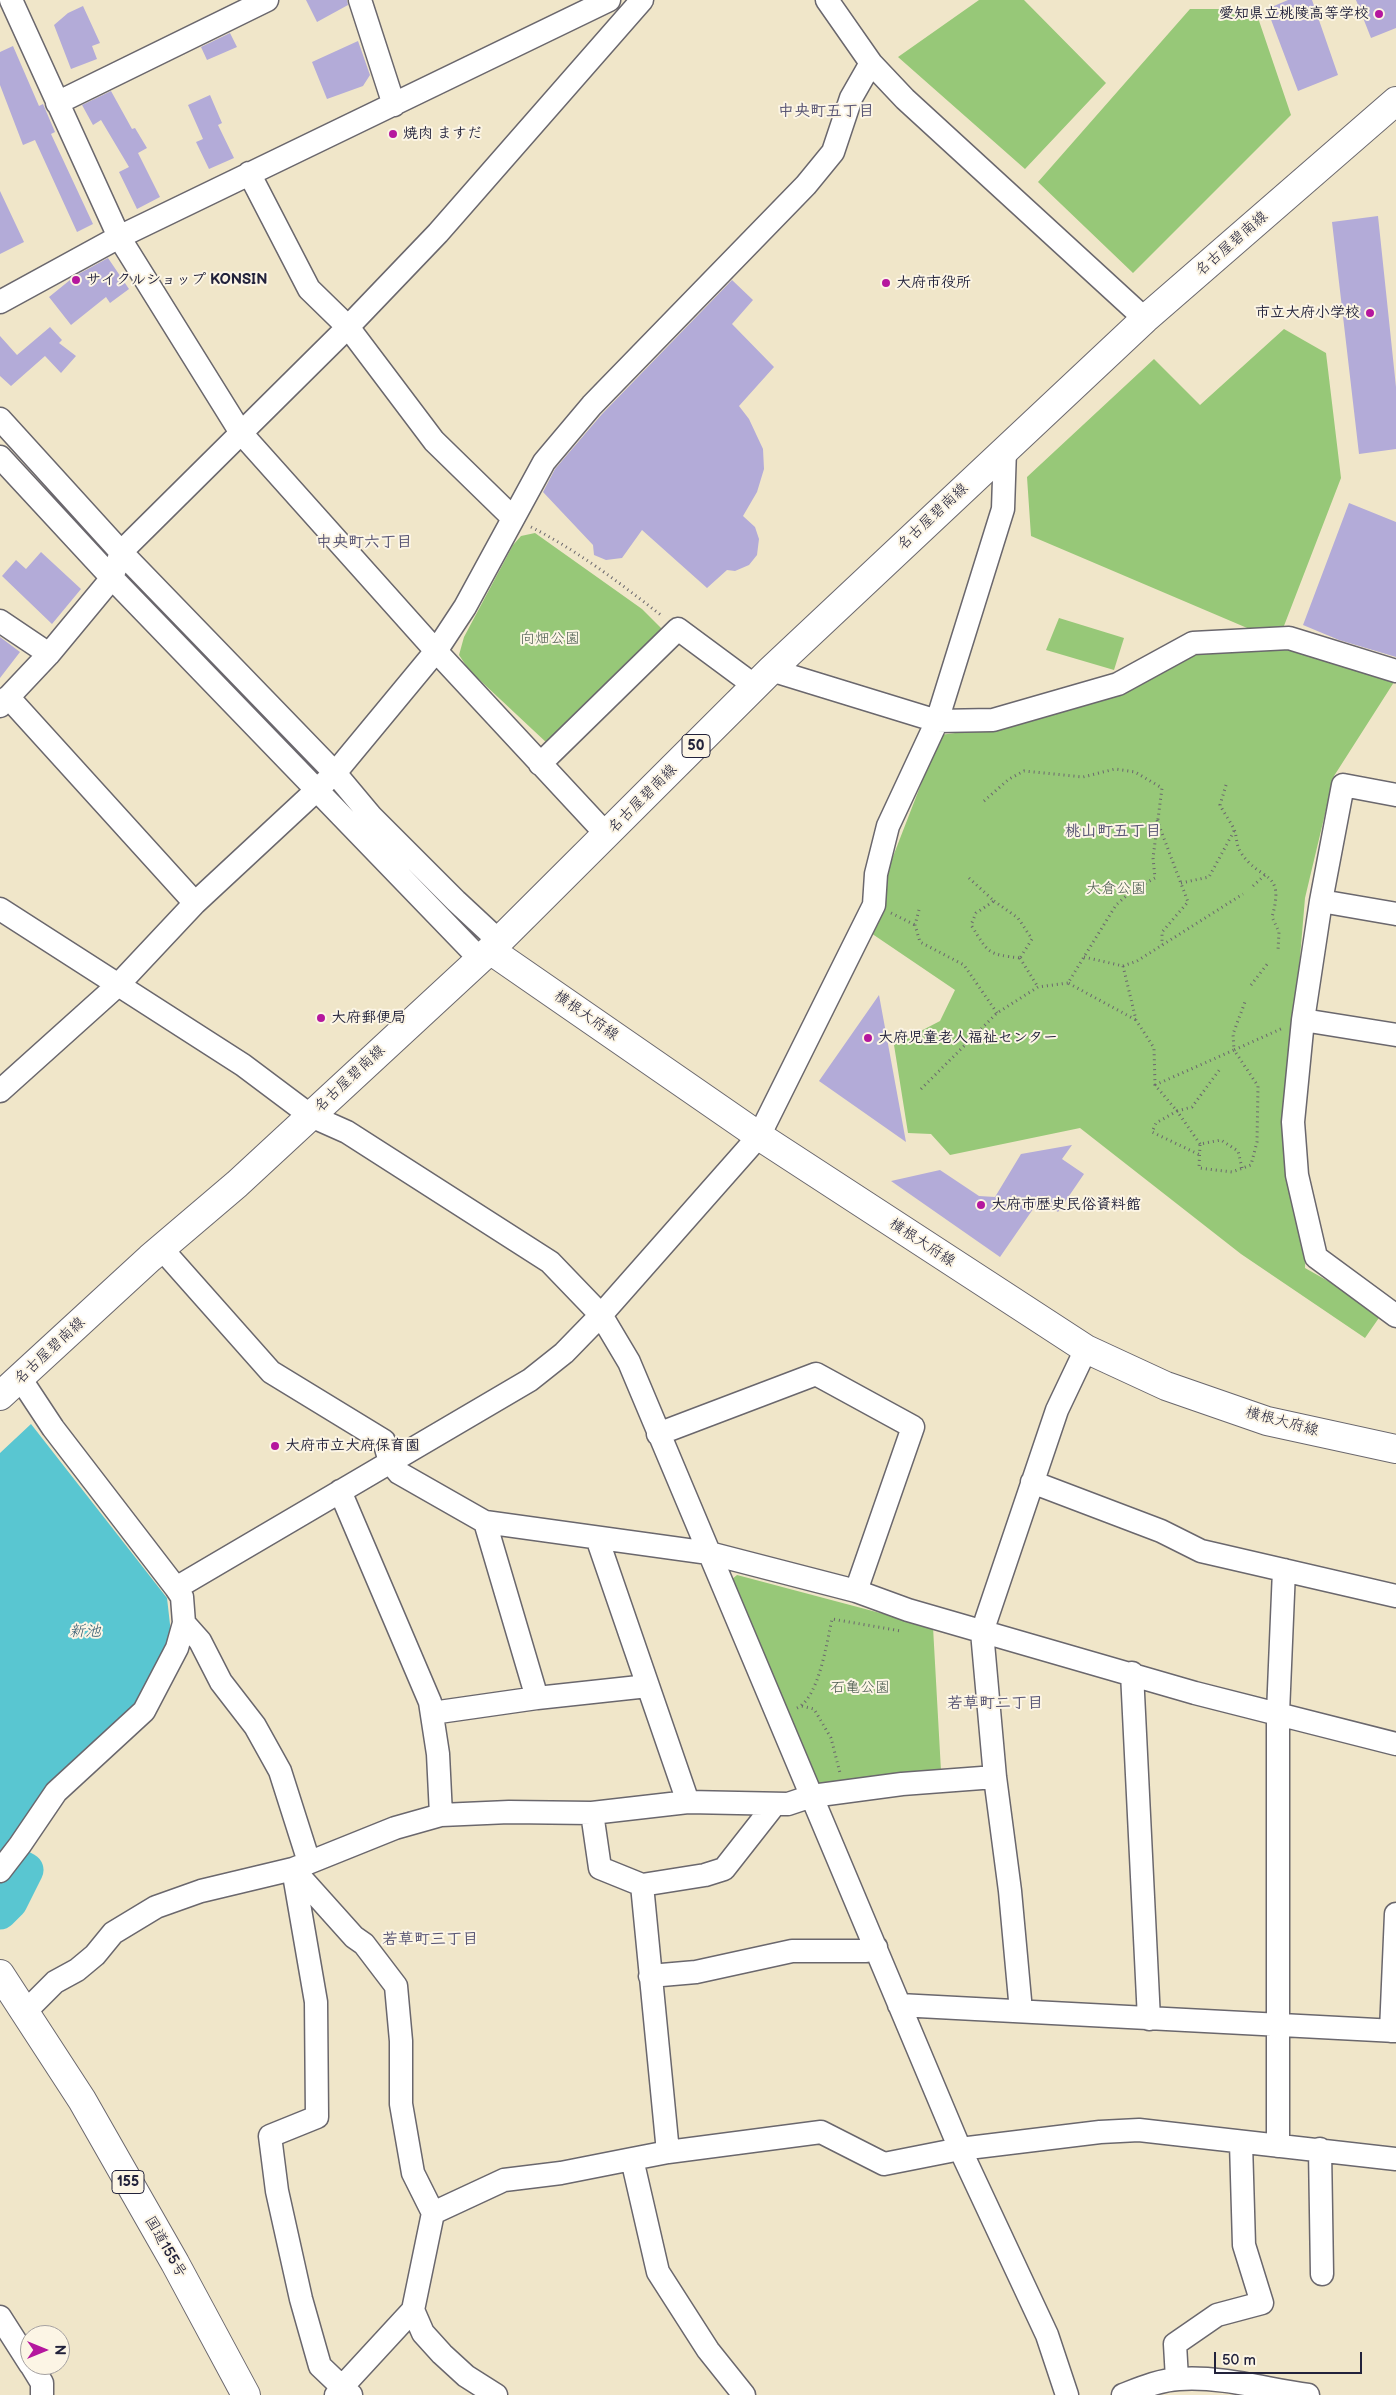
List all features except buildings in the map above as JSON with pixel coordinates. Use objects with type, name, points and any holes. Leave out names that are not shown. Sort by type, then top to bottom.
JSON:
[{"type":"main road","name":"名古屋碧南線","points":[[0,1396],[161,1248],[237,1184],[489,950],[607,835],[763,678],[1145,319],[1396,101]]},
{"type":"main road","name":"横根大府線","points":[[489,950],[759,1136],[1086,1349],[1166,1386],[1268,1421],[1396,1449]]},
{"type":"main road","name":"国道155号","points":[[9,1993],[82,2100],[175,2263],[246,2395]]},
{"type":"street","points":[[11,0],[56,104],[119,237],[242,433],[436,651],[607,835]]},
{"type":"street","points":[[56,104],[267,0]]},
{"type":"street","points":[[360,0],[394,105]]},
{"type":"street","points":[[0,302],[119,237],[609,0]]},
{"type":"street","points":[[195,903],[4,702],[49,654],[112,578],[121,552],[348,327],[438,233],[642,0]]},
{"type":"street","points":[[828,0],[871,63],[905,99],[1145,319]]},
{"type":"street","points":[[0,1091],[118,985],[195,903],[335,773],[436,651],[465,607],[544,462],[592,405],[806,184],[834,152],[851,98],[871,63]]},
{"type":"street","points":[[249,174],[310,289],[348,327],[434,441],[514,518]]},
{"type":"street","points":[[0,419],[121,552],[335,773],[371,816],[456,901],[489,950]]},
{"type":"street","points":[[176,1588],[530,1380],[564,1353],[600,1315],[759,1136],[874,905],[876,874],[888,826],[937,721],[1003,510],[1005,449]]},
{"type":"street","points":[[0,457],[112,578],[317,790],[489,950]]},
{"type":"street","points":[[0,621],[49,654]]},
{"type":"street","points":[[540,764],[678,629],[763,678],[937,721],[993,720],[1118,684],[1193,643],[1288,638],[1396,671]]},
{"type":"street","points":[[1396,795],[1343,785],[1297,1023],[1293,1122],[1297,1175],[1316,1257],[1396,1316]]},
{"type":"street","points":[[1321,900],[1396,914]]},
{"type":"street","points":[[0,909],[244,1065],[311,1116],[347,1132],[550,1262],[565,1275],[600,1315],[629,1362],[658,1434],[780,1716],[960,2148],[1047,2335],[1067,2395]]},
{"type":"street","points":[[1297,1023],[1396,1035]]},
{"type":"street","points":[[161,1248],[271,1372],[384,1441],[390,1462],[398,1473],[485,1522],[709,1553],[856,1591],[908,1610],[1132,1673],[1194,1693],[1396,1744]]},
{"type":"street","points":[[1021,2011],[1010,1891],[995,1777],[982,1632],[1056,1410],[1086,1349]]},
{"type":"street","points":[[658,1434],[816,1374],[913,1426],[856,1591]]},
{"type":"street","points":[[3,1867],[56,1792],[144,1711],[174,1655],[184,1623],[182,1597],[176,1588],[53,1428],[20,1378]]},
{"type":"street","points":[[1032,1482],[1161,1531],[1202,1551],[1396,1596]]},
{"type":"street","points":[[340,1491],[418,1669],[432,1713],[438,1754],[441,1815]]},
{"type":"street","points":[[485,1522],[537,1698]]},
{"type":"street","points":[[597,1538],[688,1802]]},
{"type":"street","points":[[1278,2146],[1278,1713],[1284,1570]]},
{"type":"street","points":[[184,1623],[200,1641],[221,1682],[255,1726],[280,1771],[301,1866],[316,2002],[317,2117],[270,2136],[277,2191],[301,2299],[320,2366],[343,2392],[413,2310],[433,2213],[413,2173],[402,2104],[401,2041],[396,1986],[364,1944],[354,1937],[301,1866]]},
{"type":"street","points":[[1132,1673],[1149,2019]]},
{"type":"street","points":[[432,1713],[537,1698],[648,1686]]},
{"type":"street","points":[[9,1993],[54,1982],[77,1970],[95,1955],[113,1933],[156,1907],[201,1891],[301,1866],[395,1828],[441,1815],[509,1812],[592,1813],[688,1802],[788,1804],[812,1796],[902,1784],[995,1777]]},
{"type":"street","points":[[592,1813],[600,1868],[642,1885],[705,1875],[724,1869],[775,1804]]},
{"type":"street","points":[[642,1885],[668,2152]]},
{"type":"street","points":[[899,2005],[1394,2031],[1396,1914]]},
{"type":"street","points":[[650,1976],[696,1972],[792,1952],[866,1952],[876,1947]]},
{"type":"street","points":[[433,2213],[504,2180],[562,2173],[668,2152],[821,2132],[884,2164],[960,2148],[1100,2132],[1139,2130],[1240,2143],[1320,2149],[1396,2159]]},
{"type":"street","points":[[1177,2379],[1174,2344],[1217,2315],[1262,2303],[1244,2245],[1240,2143]]},
{"type":"street","points":[[1320,2149],[1322,2274]]},
{"type":"street","points":[[632,2159],[658,2272],[708,2350],[744,2395]]},
{"type":"street","points":[[413,2310],[423,2333],[442,2354],[466,2376],[496,2395]]},
{"type":"street","points":[[0,2317],[20,2349]]},
{"type":"street","points":[[37,2375],[42,2383],[42,2395]]},
{"type":"street","points":[[1123,2395],[1157,2383],[1177,2379],[1218,2387],[1263,2389],[1308,2395]]},
{"type":"path","points":[[514,518],[562,543],[623,585],[678,629]]},
{"type":"path","points":[[984,801],[1009,779],[1024,771],[1083,777],[1115,769],[1135,772],[1162,788],[1153,858],[1155,878],[1133,890],[1116,905],[1068,983]]},
{"type":"path","points":[[1226,785],[1220,805],[1235,830],[1239,850],[1251,865],[1266,874],[1276,885],[1277,900],[1272,917],[1279,932],[1278,950]]},
{"type":"path","points":[[1157,820],[1188,902],[1162,932],[1162,945]]},
{"type":"path","points":[[1181,883],[1209,877],[1235,830]]},
{"type":"path","points":[[1253,886],[1266,874]]},
{"type":"path","points":[[969,878],[994,901],[1018,918],[1032,939],[1020,958]]},
{"type":"path","points":[[1084,957],[1123,966],[1137,961],[1242,894]]},
{"type":"path","points":[[994,901],[976,913],[971,925],[986,948],[995,955],[1020,958]]},
{"type":"path","points":[[919,910],[915,925],[920,942],[964,965],[997,1013]]},
{"type":"path","points":[[1020,958],[1038,987]]},
{"type":"path","points":[[1251,985],[1268,963]]},
{"type":"path","points":[[1123,966],[1136,1020],[1154,1048],[1155,1085],[1177,1111],[1200,1144],[1200,1168],[1232,1172],[1251,1165],[1257,1142],[1258,1086],[1234,1050],[1233,1034],[1245,1002]]},
{"type":"path","points":[[921,1089],[997,1013],[1038,987],[1068,983],[1136,1020]]},
{"type":"path","points":[[1155,1085],[1297,1023]]},
{"type":"path","points":[[1200,1156],[1152,1132],[1156,1123],[1177,1111],[1192,1107],[1220,1069]]},
{"type":"path","points":[[1200,1144],[1221,1140],[1238,1151],[1242,1168]]},
{"type":"path","points":[[780,1716],[802,1706],[816,1682],[832,1619],[902,1631]]},
{"type":"path","points":[[802,1706],[814,1709],[831,1738],[841,1775]]},
{"type":"green space","points":[[979,0],[1024,0],[1106,83],[1025,169],[898,57]]},
{"type":"green space","points":[[1190,9],[1255,9],[1291,115],[1133,273],[1038,182]]},
{"type":"green space","points":[[1284,329],[1326,353],[1341,478],[1282,631],[1266,636],[1031,536],[1027,477],[1154,359],[1200,405]]},
{"type":"green space","name":"向畑公園","points":[[535,533],[642,609],[666,633],[548,744],[469,670],[459,655],[464,637],[513,545],[521,536]]},
{"type":"green space","points":[[1059,618],[1124,638],[1114,670],[1046,650]]},
{"type":"green space","name":"大倉公園","points":[[1287,644],[1396,679],[1334,776],[1305,898],[1294,1029],[1306,1230],[1305,1268],[1383,1312],[1365,1338],[1241,1254],[1080,1128],[950,1155],[931,1134],[908,1133],[894,1045],[940,1021],[955,990],[865,929],[940,735],[993,728],[1194,649]]},
{"type":"green space","name":"石亀公園","points":[[737,1575],[933,1627],[941,1771],[820,1789],[731,1580]]},
{"type":"water","name":"新池","points":[[31,1424],[167,1598],[171,1633],[164,1667],[125,1722],[74,1762],[0,1851],[0,1453]]},
{"type":"waterway","points":[[0,1912],[10,1902],[26,1870],[15,1864],[1,1850]]},
{"type":"place","name":"愛知県立桃陵高等学校","points":[[1379,14]]},
{"type":"place","name":"焼肉 ますだ","points":[[393,134]]},
{"type":"place","name":"サイクルショップ KONSIN","points":[[76,280]]},
{"type":"place","name":"大府市役所","points":[[886,283]]},
{"type":"place","name":"市立大府小学校","points":[[1370,313]]},
{"type":"place","name":"大府郵便局","points":[[321,1018]]},
{"type":"place","name":"大府児童老人福祉センター","points":[[868,1038]]},
{"type":"place","name":"大府市歴史民俗資料館","points":[[981,1205]]},
{"type":"place","name":"大府市立大府保育園","points":[[275,1446]]},
{"type":"district","name":"中央町五丁目","points":[[826,112]]},
{"type":"district","name":"中央町六丁目","points":[[364,543]]},
{"type":"district","name":"桃山町五丁目","points":[[1113,832]]},
{"type":"district","name":"若草町二丁目","points":[[995,1704]]},
{"type":"district","name":"若草町三丁目","points":[[430,1940]]}]
